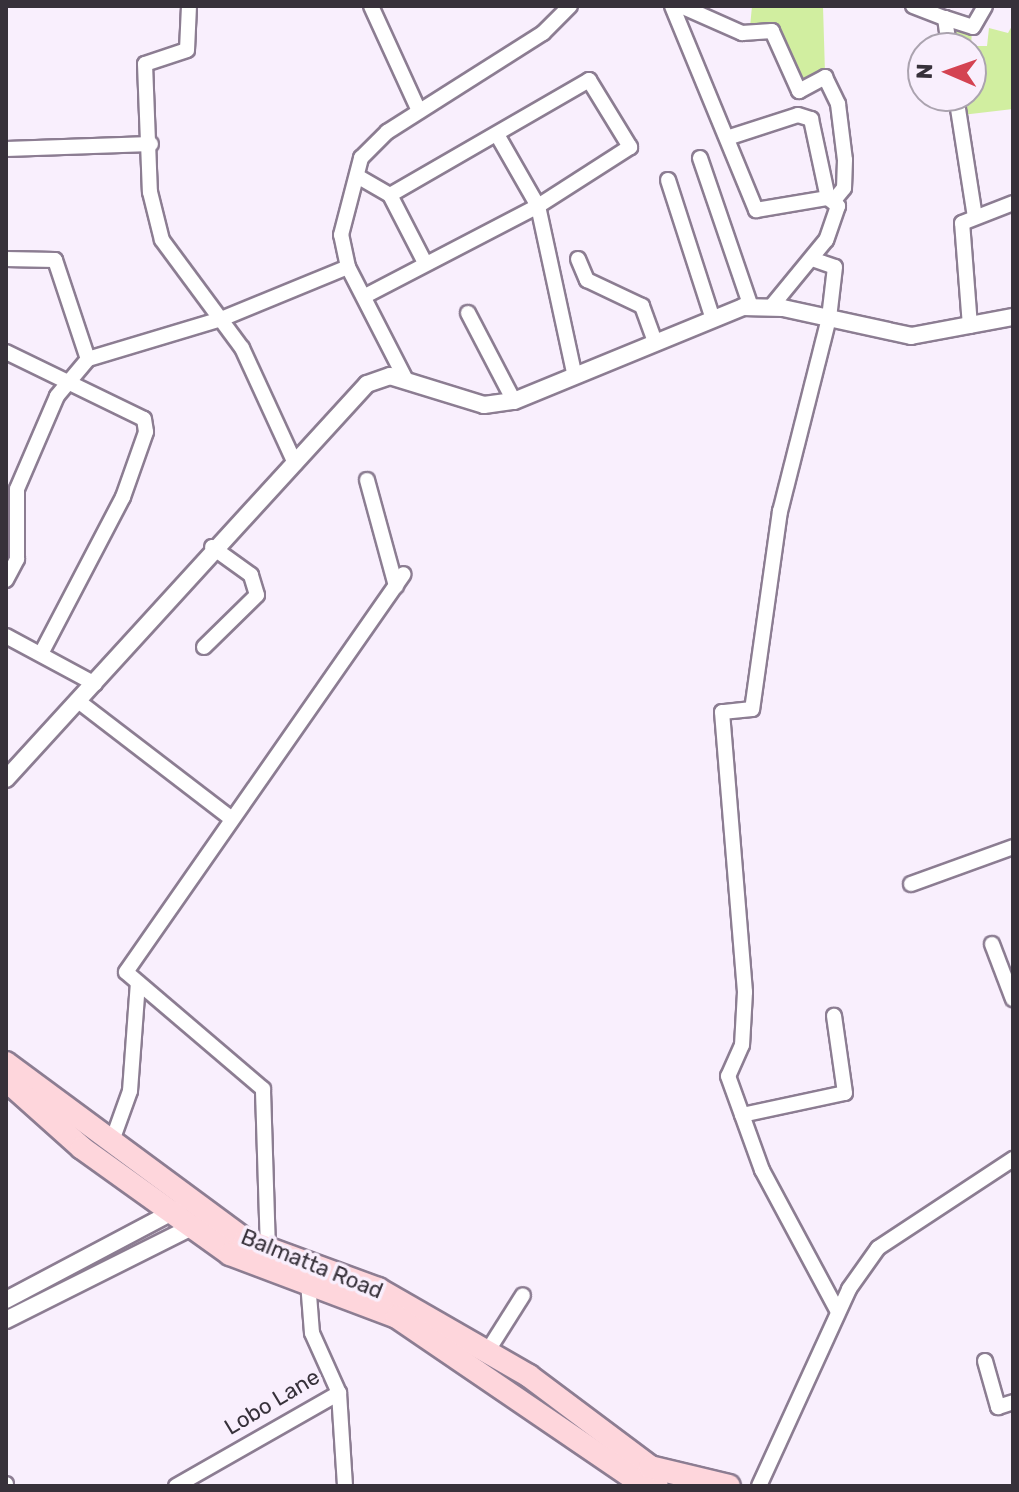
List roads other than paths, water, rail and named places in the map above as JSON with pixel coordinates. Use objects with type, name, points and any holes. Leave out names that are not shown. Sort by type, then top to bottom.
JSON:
[{"type":"main road","name":"Balmatta Road","points":[[6,1063],[112,1141],[182,1207],[212,1218],[268,1250],[378,1289],[487,1352],[661,1480]]},
{"type":"main road","points":[[6,1080],[82,1148],[182,1207],[191,1227],[230,1254],[397,1317],[661,1480],[729,1486]]},
{"type":"street","points":[[189,6],[187,50],[145,60],[151,144],[150,192],[162,240],[221,319],[295,463]]},
{"type":"street","points":[[371,6],[419,111]]},
{"type":"street","points":[[405,378],[367,295],[348,267],[341,235],[361,158],[419,111],[543,33],[570,6]]},
{"type":"street","points":[[672,6],[730,137],[756,210],[831,198],[844,188],[845,160],[838,104],[825,77],[799,91],[772,31],[742,33],[698,10],[681,6]]},
{"type":"street","points":[[913,6],[973,27],[985,6]]},
{"type":"street","points":[[945,18],[947,32]]},
{"type":"street","points":[[367,295],[424,261],[538,206],[630,147],[589,80],[499,138],[390,195]]},
{"type":"street","points":[[959,112],[975,217]]},
{"type":"street","points":[[730,137],[798,115],[811,119],[838,215],[812,259],[771,307]]},
{"type":"street","points":[[499,138],[538,206],[574,373]]},
{"type":"street","points":[[6,149],[151,144]]},
{"type":"street","points":[[700,158],[751,307]]},
{"type":"street","points":[[357,176],[390,195],[424,261]]},
{"type":"street","points":[[668,180],[712,316]]},
{"type":"street","points":[[970,326],[960,238],[962,223],[1013,203]]},
{"type":"street","points":[[6,259],[55,260],[88,359]]},
{"type":"street","points":[[578,259],[587,280],[642,306],[655,341]]},
{"type":"street","points":[[812,259],[835,267],[829,318],[780,511],[752,709],[722,712],[745,992],[742,1045],[728,1076],[762,1170],[838,1312]]},
{"type":"street","points":[[6,580],[17,559],[12,486],[65,386],[88,359],[221,319],[348,267]]},
{"type":"street","points":[[6,779],[82,704],[95,684],[212,547],[367,384],[405,378],[484,405],[514,401],[712,316],[751,307],[771,307],[911,336],[1013,317]]},
{"type":"street","points":[[468,313],[514,401]]},
{"type":"street","points":[[6,352],[65,386],[144,419],[146,432],[123,497],[42,652]]},
{"type":"street","points":[[268,1250],[263,1089],[126,972],[229,817],[400,580],[367,480]]},
{"type":"street","points":[[204,647],[257,595],[251,575],[212,547]]},
{"type":"street","points":[[6,636],[42,652],[95,684]]},
{"type":"street","points":[[82,704],[229,817]]},
{"type":"street","points":[[911,884],[1013,847]]},
{"type":"street","points":[[992,944],[1013,999]]},
{"type":"street","points":[[112,1141],[130,1091],[138,983]]},
{"type":"street","points":[[742,1115],[845,1093],[834,1016]]},
{"type":"street","points":[[759,1486],[838,1312],[878,1248],[1013,1159]]},
{"type":"street","points":[[6,1300],[182,1207]]},
{"type":"street","points":[[6,1320],[212,1218]]},
{"type":"street","name":"Lobo Lane","points":[[176,1486],[339,1393],[312,1333],[308,1282]]},
{"type":"street","points":[[487,1352],[523,1295]]},
{"type":"street","points":[[985,1361],[998,1407],[1013,1402]]},
{"type":"street","points":[[339,1393],[345,1486]]}]
